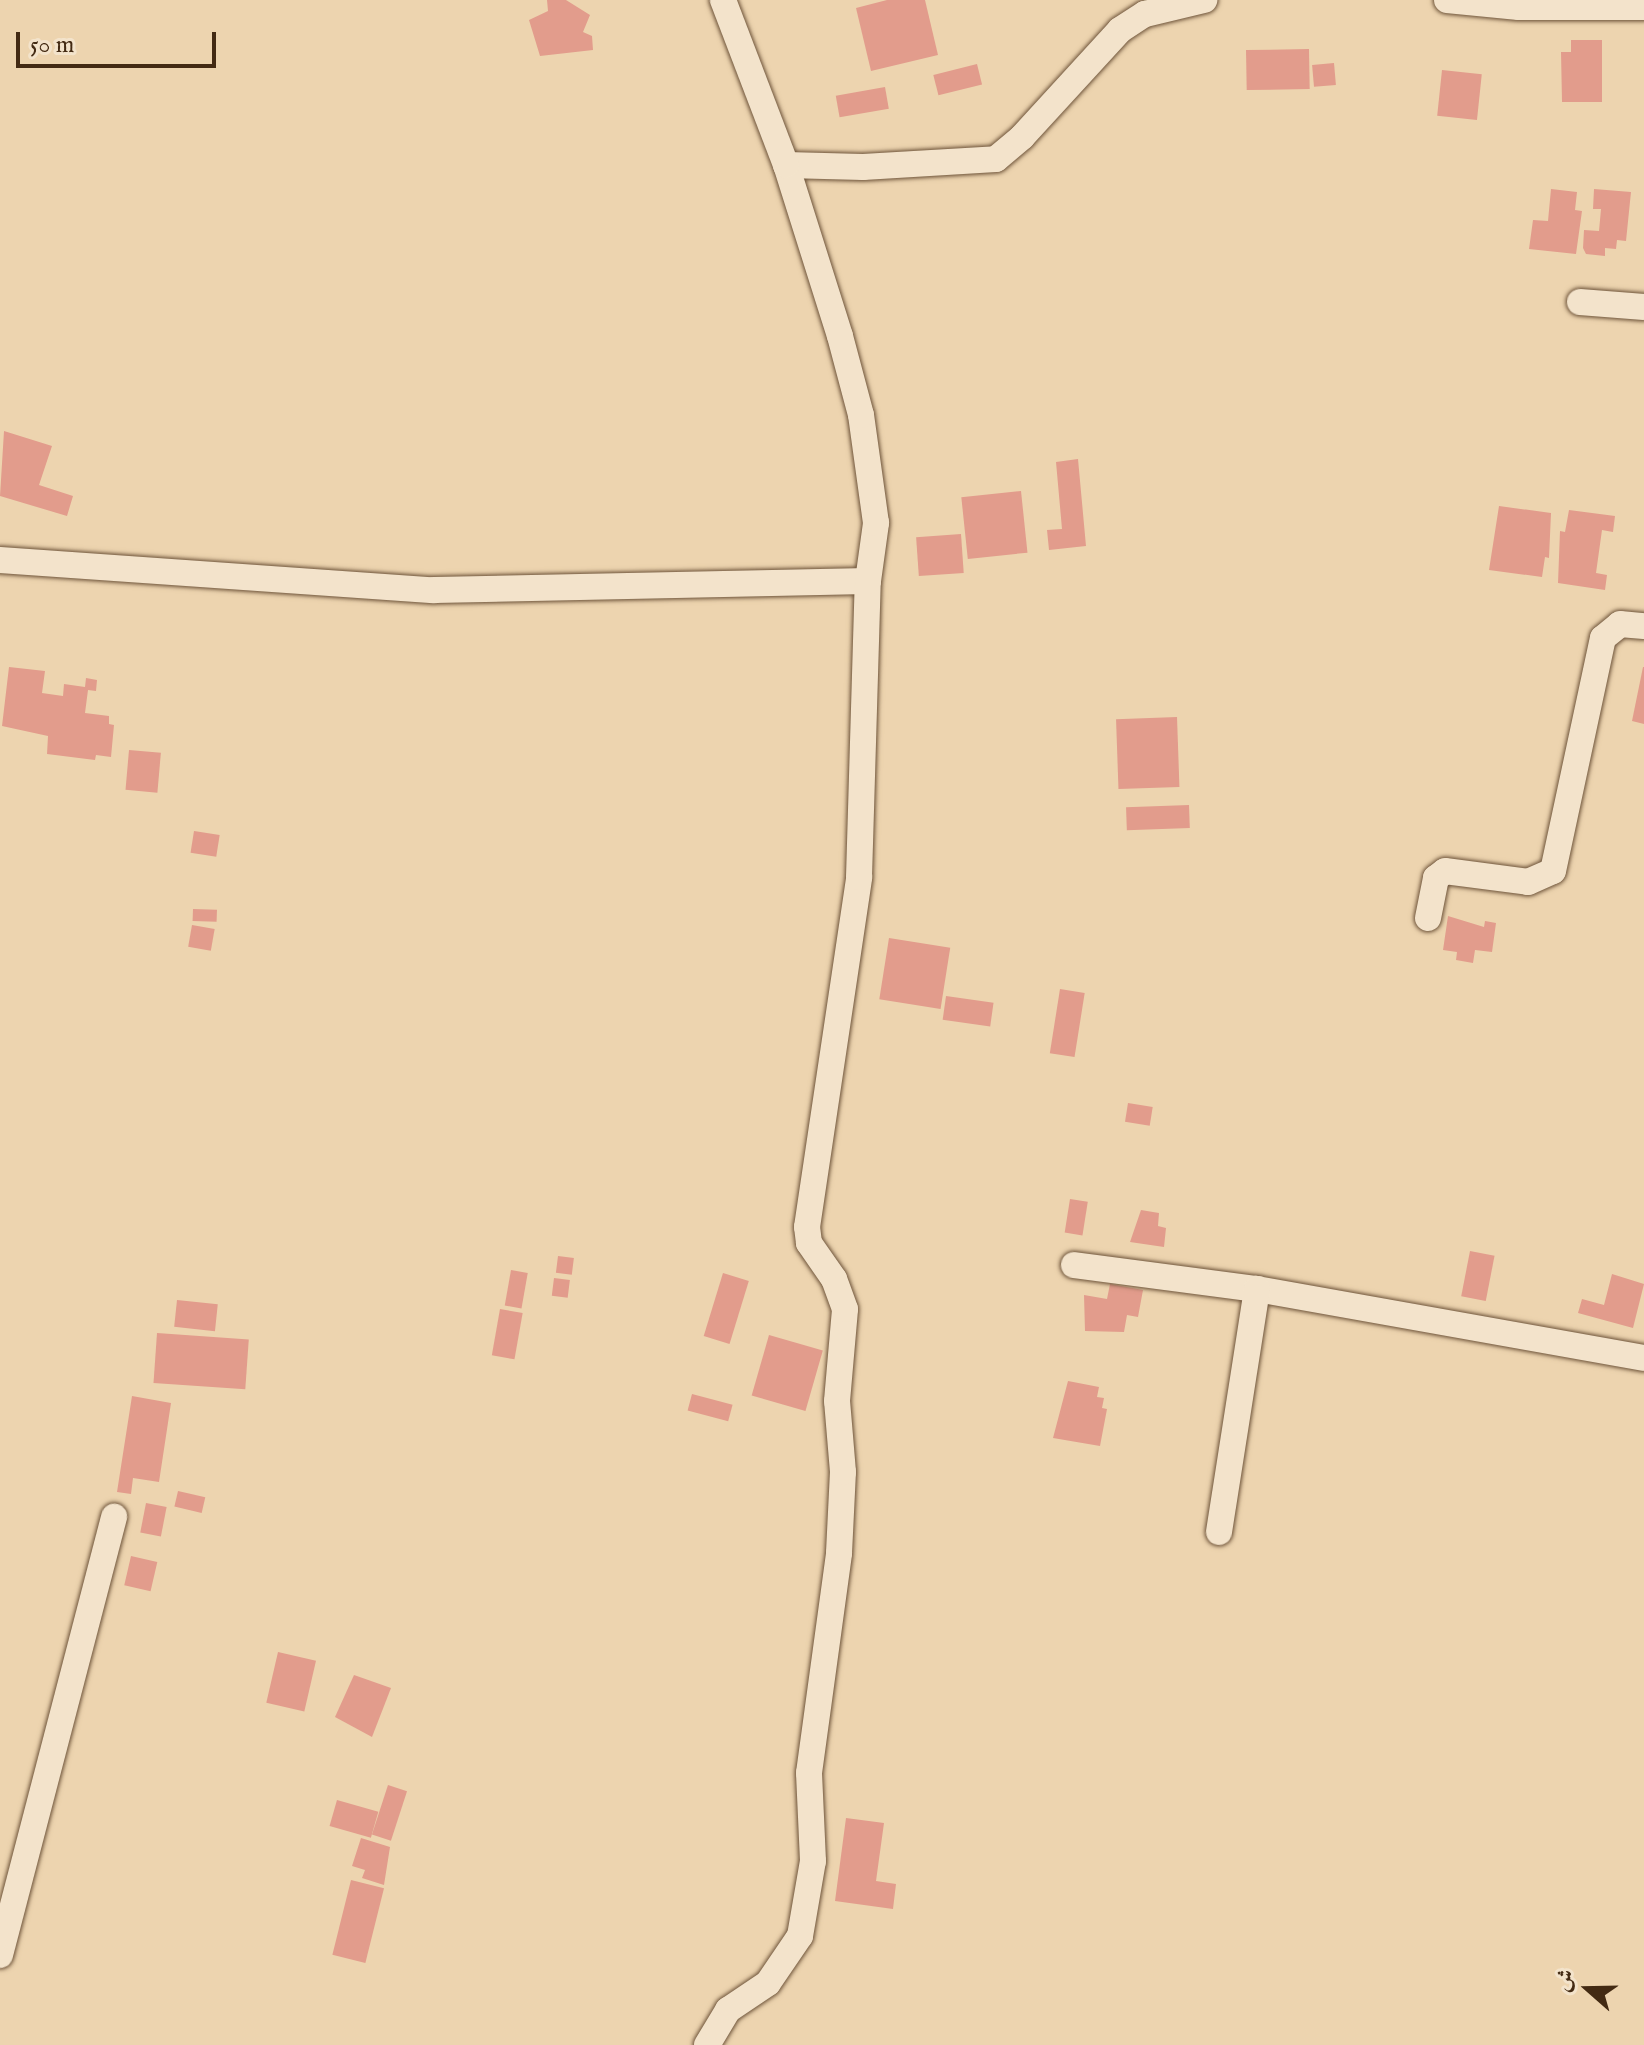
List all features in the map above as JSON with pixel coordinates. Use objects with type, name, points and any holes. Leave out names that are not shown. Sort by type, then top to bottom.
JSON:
[{"type":"street","points":[[707,2045],[728,2010],[768,1983],[795,1945],[813,1861],[809,1773],[839,1553],[843,1472],[837,1401],[845,1309],[834,1279],[809,1243],[807,1227],[859,877],[868,581],[876,523],[861,415],[786,165],[723,0]]},
{"type":"street","points":[[786,165],[863,167],[996,159],[1032,127],[1120,30],[1145,14],[1204,0]]},
{"type":"street","points":[[1447,0],[1519,7],[1644,7]]},
{"type":"street","points":[[1580,302],[1644,307]]},
{"type":"street","points":[[0,560],[434,590],[868,581]]},
{"type":"street","points":[[1428,918],[1436,878],[1445,871],[1528,882],[1553,871],[1603,638],[1620,624],[1644,626]]},
{"type":"street","points":[[1074,1265],[1257,1289],[1644,1358]]},
{"type":"street","points":[[1219,1532],[1257,1289]]},
{"type":"street","points":[[0,1955],[114,1517]]},
{"type":"building","points":[[547,0],[566,0],[590,15],[583,32],[592,36],[593,50],[540,56],[529,20],[548,11]]},
{"type":"building","points":[[887,0],[925,0],[938,55],[871,71],[856,8]]},
{"type":"building","points":[[1571,40],[1602,40],[1602,102],[1562,102],[1561,52],[1571,52]]},
{"type":"building","points":[[1309,49],[1310,89],[1247,90],[1246,50]]},
{"type":"building","points":[[1334,63],[1336,85],[1314,87],[1312,65]]},
{"type":"building","points":[[977,64],[982,84],[938,95],[933,75]]},
{"type":"building","points":[[1442,70],[1482,74],[1477,120],[1437,116]]},
{"type":"building","points":[[885,87],[889,109],[840,117],[836,96]]},
{"type":"building","points":[[1551,189],[1577,192],[1575,210],[1582,211],[1576,254],[1529,249],[1533,220],[1548,221]]},
{"type":"building","points":[[1594,189],[1631,192],[1626,241],[1617,240],[1616,249],[1605,248],[1605,256],[1586,254],[1583,248],[1584,230],[1599,231],[1601,209],[1593,209]]},
{"type":"building","points":[[4,431],[52,446],[39,485],[73,496],[67,516],[0,496]]},
{"type":"building","points":[[1078,459],[1086,546],[1049,550],[1047,530],[1062,529],[1056,462]]},
{"type":"building","points":[[1021,491],[1027,553],[968,559],[961,497]]},
{"type":"building","points":[[1499,506],[1551,513],[1549,558],[1545,557],[1542,577],[1489,570]]},
{"type":"building","points":[[1569,510],[1615,516],[1613,532],[1602,530],[1596,573],[1607,575],[1605,590],[1558,583],[1560,531],[1565,532]]},
{"type":"building","points":[[961,534],[964,573],[919,576],[916,537]]},
{"type":"building","points":[[9,667],[45,671],[42,693],[63,696],[64,684],[85,687],[86,678],[97,680],[96,691],[88,690],[85,713],[109,716],[109,724],[114,725],[111,757],[96,755],[95,760],[47,754],[48,736],[2,726]]},
{"type":"building","points":[[1644,667],[1644,724],[1632,721]]},
{"type":"building","points":[[1177,717],[1179,787],[1118,789],[1116,719]]},
{"type":"building","points":[[129,750],[161,753],[157,793],[126,790]]},
{"type":"building","points":[[1189,805],[1190,828],[1127,830],[1126,807]]},
{"type":"building","points":[[194,831],[220,835],[216,857],[191,853]]},
{"type":"building","points":[[193,909],[217,910],[217,922],[193,921]]},
{"type":"building","points":[[1448,916],[1484,927],[1485,921],[1496,923],[1492,952],[1475,950],[1473,963],[1456,960],[1457,952],[1443,950]]},
{"type":"building","points":[[192,925],[215,929],[211,951],[188,947]]},
{"type":"building","points":[[889,938],[950,948],[941,1009],[879,999]]},
{"type":"building","points":[[1060,989],[1085,993],[1075,1057],[1050,1053]]},
{"type":"building","points":[[946,996],[994,1003],[990,1026],[943,1020]]},
{"type":"building","points":[[1128,1103],[1153,1107],[1150,1126],[1125,1122]]},
{"type":"building","points":[[1070,1199],[1088,1202],[1082,1235],[1065,1233]]},
{"type":"building","points":[[1141,1210],[1159,1213],[1158,1226],[1166,1228],[1164,1247],[1130,1242]]},
{"type":"building","points":[[1470,1251],[1495,1256],[1486,1301],[1461,1296]]},
{"type":"building","points":[[558,1256],[574,1258],[572,1275],[556,1273]]},
{"type":"building","points":[[511,1270],[528,1273],[521,1308],[505,1305]]},
{"type":"building","points":[[723,1273],[749,1281],[730,1344],[704,1336]]},
{"type":"building","points":[[1612,1274],[1644,1284],[1633,1328],[1578,1313],[1582,1299],[1604,1305]]},
{"type":"building","points":[[554,1278],[570,1280],[568,1298],[552,1296]]},
{"type":"building","points":[[1110,1284],[1143,1290],[1138,1317],[1127,1315],[1124,1332],[1085,1331],[1084,1295],[1107,1299]]},
{"type":"building","points":[[177,1300],[218,1304],[215,1331],[174,1327]]},
{"type":"building","points":[[500,1309],[523,1313],[514,1359],[492,1355]]},
{"type":"building","points":[[157,1333],[249,1339],[245,1389],[154,1383]]},
{"type":"building","points":[[769,1335],[823,1350],[805,1411],[752,1396]]},
{"type":"building","points":[[1068,1381],[1099,1387],[1097,1397],[1104,1398],[1102,1408],[1107,1409],[1100,1446],[1053,1438]]},
{"type":"building","points":[[692,1394],[733,1405],[728,1421],[688,1410]]},
{"type":"building","points":[[132,1396],[171,1403],[159,1482],[133,1478],[131,1494],[117,1492]]},
{"type":"building","points":[[178,1491],[205,1497],[202,1513],[174,1507]]},
{"type":"building","points":[[146,1503],[167,1507],[161,1536],[140,1532]]},
{"type":"building","points":[[131,1556],[157,1562],[151,1591],[124,1585]]},
{"type":"building","points":[[278,1652],[316,1661],[304,1711],[266,1703]]},
{"type":"building","points":[[354,1675],[391,1688],[372,1737],[335,1717]]},
{"type":"building","points":[[388,1785],[407,1791],[391,1841],[372,1834]]},
{"type":"building","points":[[337,1800],[378,1812],[371,1838],[330,1826]]},
{"type":"building","points":[[846,1818],[884,1823],[876,1881],[896,1884],[893,1909],[835,1901]]},
{"type":"building","points":[[361,1838],[390,1847],[384,1885],[362,1878],[365,1870],[352,1866]]},
{"type":"building","points":[[351,1880],[384,1888],[365,1963],[332,1955]]}]
